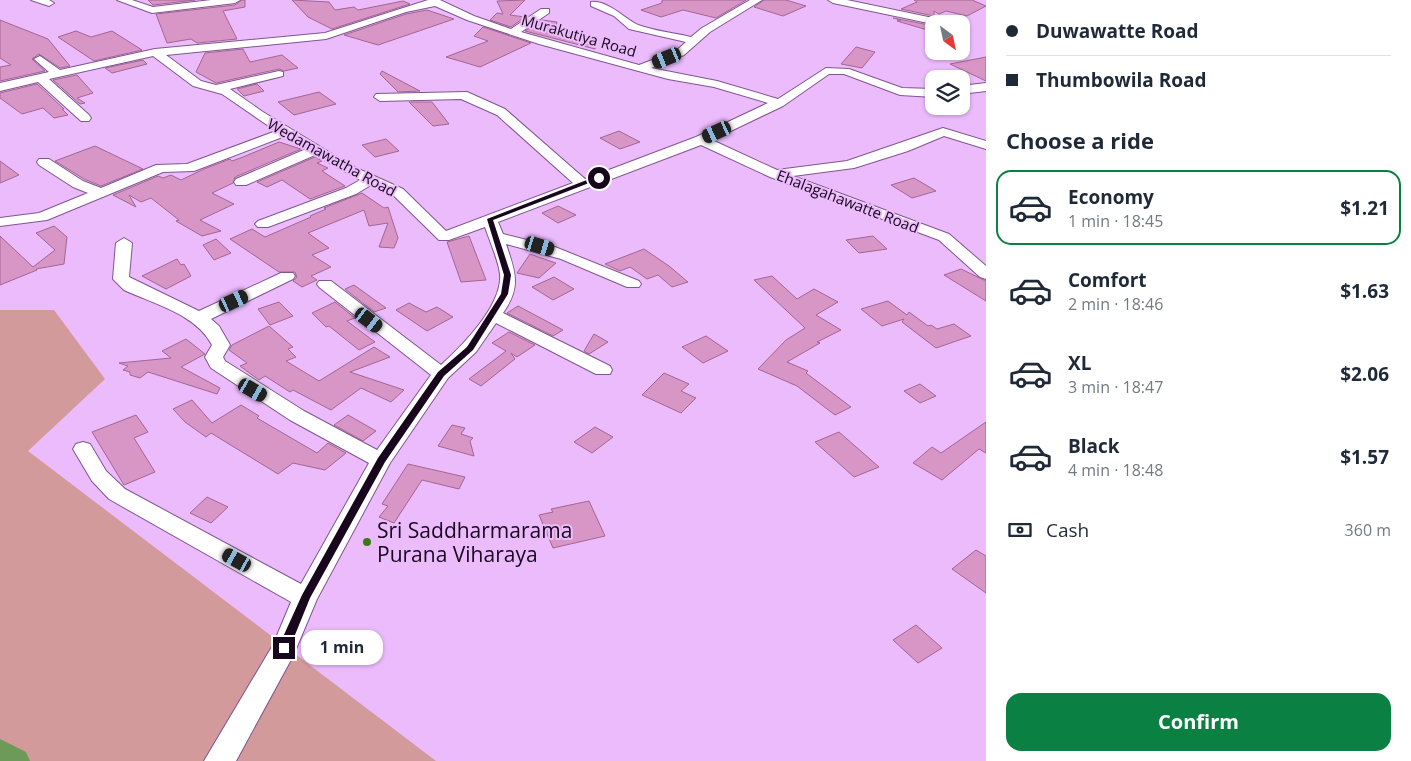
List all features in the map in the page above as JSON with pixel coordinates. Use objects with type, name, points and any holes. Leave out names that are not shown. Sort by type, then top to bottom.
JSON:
[{"type":"street","points":[[36,0],[49,3]]},
{"type":"street","points":[[122,0],[152,10],[235,0]]},
{"type":"street","points":[[642,68],[680,53],[706,30],[757,0]]},
{"type":"street","points":[[833,0],[925,19]]},
{"type":"street","points":[[0,87],[144,53],[326,36],[403,10],[434,2]]},
{"type":"street","name":"Murakutiya Road","points":[[434,2],[450,11],[512,32],[669,76],[693,78],[725,86],[779,103]]},
{"type":"street","points":[[875,10],[897,2]]},
{"type":"street","points":[[594,4],[618,14],[633,27],[694,41]]},
{"type":"street","points":[[512,32],[544,12]]},
{"type":"street","name":"Wedamawatha Road","points":[[157,53],[197,84],[226,91],[285,132],[347,169],[398,192],[444,237],[490,219]]},
{"type":"street","points":[[40,59],[57,74]]},
{"type":"street","points":[[218,761],[226,753],[284,648],[305,598],[381,460],[441,374],[470,348],[505,294],[508,275],[490,219],[701,140],[779,103],[826,70],[845,71],[900,91],[925,92]]},
{"type":"street","points":[[218,88],[278,74]]},
{"type":"street","points":[[40,78],[85,118]]},
{"type":"street","points":[[970,89],[986,87]]},
{"type":"street","points":[[380,97],[464,95],[501,112],[582,184]]},
{"type":"street","points":[[0,222],[42,217],[161,168],[189,168],[285,132]]},
{"type":"street","points":[[775,174],[849,165],[903,148],[942,132],[986,145]]},
{"type":"street","name":"Ehalagahawatte Road","points":[[701,140],[775,174],[892,216],[944,238],[986,274]]},
{"type":"street","points":[[241,182],[316,150]]},
{"type":"street","points":[[44,162],[78,184],[99,192]]},
{"type":"street","points":[[263,224],[351,191],[372,179]]},
{"type":"street","points":[[496,238],[526,242],[570,256],[633,284]]},
{"type":"street","points":[[124,242],[121,279],[130,286],[199,318],[214,330],[221,345],[214,357],[217,364],[253,390],[348,444],[381,460]]},
{"type":"street","points":[[199,318],[288,276]]},
{"type":"street","points":[[325,284],[441,374]]},
{"type":"street","points":[[493,314],[603,370]]},
{"type":"street","points":[[83,449],[99,476],[117,494],[305,598]]},
{"type":"shaded area","points":[[0,310],[54,310],[105,379],[28,451],[436,761],[0,761]]},
{"type":"building","points":[[148,0],[195,0],[153,5]]},
{"type":"building","points":[[245,0],[245,7],[223,11],[237,39],[197,43],[191,39],[167,43],[156,14],[235,5]]},
{"type":"building","points":[[292,0],[329,2],[335,10],[354,7],[358,10],[403,1],[410,4],[332,29],[308,17]]},
{"type":"building","points":[[525,0],[510,15],[525,17],[511,27],[490,20],[497,13],[503,14],[497,1]]},
{"type":"building","points":[[662,0],[746,0],[716,18],[683,10],[661,17],[641,10],[662,3]]},
{"type":"building","points":[[764,0],[786,0],[806,6],[783,16],[754,7]]},
{"type":"building","points":[[914,0],[972,0],[986,6],[969,15],[946,11],[939,14],[934,11],[934,15],[929,15],[901,9],[917,2]]},
{"type":"building","points":[[427,10],[454,19],[378,45],[344,35],[406,14]]},
{"type":"building","points":[[893,18],[925,24],[925,29],[897,21],[901,20]]},
{"type":"building","points":[[0,20],[48,39],[70,66],[60,68],[39,54],[32,59],[45,71],[0,81],[0,67],[11,65],[0,58]]},
{"type":"building","points":[[542,20],[557,22],[556,26],[597,43],[595,49],[525,31]]},
{"type":"building","points":[[483,27],[531,43],[480,67],[446,57],[488,41],[474,36]]},
{"type":"building","points":[[76,31],[91,37],[112,31],[142,50],[94,61],[58,37]]},
{"type":"building","points":[[856,47],[875,52],[862,68],[841,64]]},
{"type":"building","points":[[243,49],[250,62],[282,55],[298,68],[284,71],[279,69],[216,83],[196,72],[205,53]]},
{"type":"building","points":[[986,57],[986,81],[970,73],[970,70],[963,70],[950,64]]},
{"type":"building","points":[[143,60],[147,64],[112,73],[105,68]]},
{"type":"building","points":[[382,71],[420,91],[398,92],[380,74]]},
{"type":"building","points":[[77,75],[93,93],[77,98],[85,103],[80,104],[53,80]]},
{"type":"building","points":[[37,84],[68,115],[54,118],[43,108],[22,114],[0,98],[0,93]]},
{"type":"building","points":[[257,84],[264,91],[244,96],[237,89]]},
{"type":"building","points":[[319,92],[336,104],[294,115],[278,102]]},
{"type":"building","points":[[409,102],[432,102],[449,124],[433,126]]},
{"type":"building","points":[[619,131],[640,142],[620,149],[600,138]]},
{"type":"building","points":[[386,139],[399,151],[375,157],[362,145]]},
{"type":"building","points":[[279,142],[301,149],[235,177],[233,183],[212,193],[234,204],[200,220],[221,231],[202,236],[176,221],[179,220],[151,198],[141,202],[129,195],[136,207],[113,195],[158,176],[163,178],[171,175],[181,180],[204,169],[230,159],[232,161]]},
{"type":"building","points":[[95,146],[143,169],[101,186],[84,179],[55,161]]},
{"type":"building","points":[[315,157],[322,161],[317,163],[328,168],[322,171],[345,186],[310,199],[282,180],[267,187],[257,182]]},
{"type":"building","points":[[0,161],[19,175],[0,183]]},
{"type":"building","points":[[914,178],[936,191],[912,198],[891,185]]},
{"type":"building","points":[[362,193],[384,208],[388,207],[398,238],[394,248],[379,247],[388,223],[369,226],[364,210],[308,233],[329,248],[312,255],[331,267],[311,276],[317,280],[302,287],[293,281],[297,277],[295,272],[279,272],[230,239],[252,229],[265,237],[311,217],[326,209],[324,208]]},
{"type":"building","points":[[558,206],[576,215],[558,223],[542,213]]},
{"type":"building","points":[[54,226],[67,237],[64,264],[36,269],[0,285],[0,236],[33,267],[55,250],[36,233]]},
{"type":"building","points":[[469,236],[486,280],[461,282],[447,242]]},
{"type":"building","points":[[873,236],[887,249],[859,253],[846,240]]},
{"type":"building","points":[[216,239],[231,253],[214,260],[203,245]]},
{"type":"building","points":[[644,249],[688,282],[672,287],[658,275],[647,279],[630,267],[620,271],[605,264]]},
{"type":"building","points":[[530,254],[556,263],[539,278],[517,273]]},
{"type":"building","points":[[177,259],[181,265],[184,264],[191,276],[166,289],[142,276]]},
{"type":"building","points":[[961,269],[986,281],[986,301],[944,275]]},
{"type":"building","points":[[772,276],[797,299],[814,289],[838,302],[816,315],[841,330],[817,342],[820,343],[787,362],[808,371],[806,373],[851,407],[835,415],[797,386],[758,369],[786,340],[805,328],[754,280]]},
{"type":"building","points":[[554,277],[574,289],[553,300],[532,287]]},
{"type":"building","points":[[354,285],[386,308],[374,312],[345,289]]},
{"type":"building","points":[[888,301],[907,315],[909,312],[928,326],[931,325],[937,329],[954,324],[971,336],[936,348],[902,322],[904,319],[882,326],[861,309]]},
{"type":"building","points":[[279,302],[293,316],[270,325],[258,309]]},
{"type":"building","points":[[335,302],[355,318],[347,321],[375,342],[359,350],[329,326],[326,327],[312,313]]},
{"type":"building","points":[[409,303],[426,312],[437,307],[453,317],[427,331],[396,310]]},
{"type":"building","points":[[518,306],[563,330],[553,336],[507,313]]},
{"type":"building","points":[[269,326],[293,347],[288,349],[296,357],[286,361],[319,381],[374,347],[390,357],[350,372],[404,390],[391,402],[361,388],[331,410],[293,390],[290,392],[265,376],[259,380],[240,366],[247,363],[229,350],[232,345]]},
{"type":"building","points":[[509,332],[535,345],[517,357],[511,353],[515,359],[481,386],[469,379],[506,351],[492,343]]},
{"type":"building","points":[[594,334],[608,342],[589,354],[584,351]]},
{"type":"building","points":[[706,336],[728,351],[703,363],[682,347]]},
{"type":"building","points":[[186,339],[205,354],[181,367],[220,388],[217,394],[148,372],[140,378],[130,375],[130,372],[123,370],[128,366],[119,363],[171,358],[162,351]]},
{"type":"building","points":[[664,373],[689,384],[681,391],[696,398],[681,413],[642,395]]},
{"type":"building","points":[[920,384],[936,396],[920,403],[904,391]]},
{"type":"building","points":[[192,400],[212,423],[241,405],[259,416],[257,418],[317,453],[328,443],[346,453],[325,470],[293,463],[278,474],[211,433],[206,437],[185,422],[173,409]]},
{"type":"building","points":[[136,415],[148,432],[134,438],[155,472],[124,485],[92,432]]},
{"type":"building","points":[[348,415],[376,431],[363,441],[334,425]]},
{"type":"building","points":[[986,422],[986,453],[979,449],[942,480],[913,463],[932,447],[941,453]]},
{"type":"building","points":[[452,425],[465,428],[461,434],[473,438],[470,441],[474,456],[438,446]]},
{"type":"building","points":[[595,427],[613,437],[592,453],[574,442]]},
{"type":"building","points":[[839,432],[879,467],[854,477],[815,442]]},
{"type":"building","points":[[408,464],[465,477],[459,489],[422,480],[394,523],[379,517],[388,506],[382,504]]},
{"type":"building","points":[[207,497],[228,507],[211,523],[190,513]]},
{"type":"building","points":[[589,501],[605,536],[553,548],[539,515],[553,512],[551,509]]},
{"type":"building","points":[[976,550],[986,556],[986,593],[952,569]]},
{"type":"building","points":[[916,625],[942,648],[918,663],[893,640]]},
{"type":"waterway","points":[[0,751],[17,761]]},
{"type":"place","name":"Sri Saddharmarama Purana Viharaya","points":[[367,542]]},
{"type":"route","points":[[284,648],[305,598],[381,460],[441,374],[470,348],[498,308],[505,294],[508,275],[490,219],[599,178]]}]
